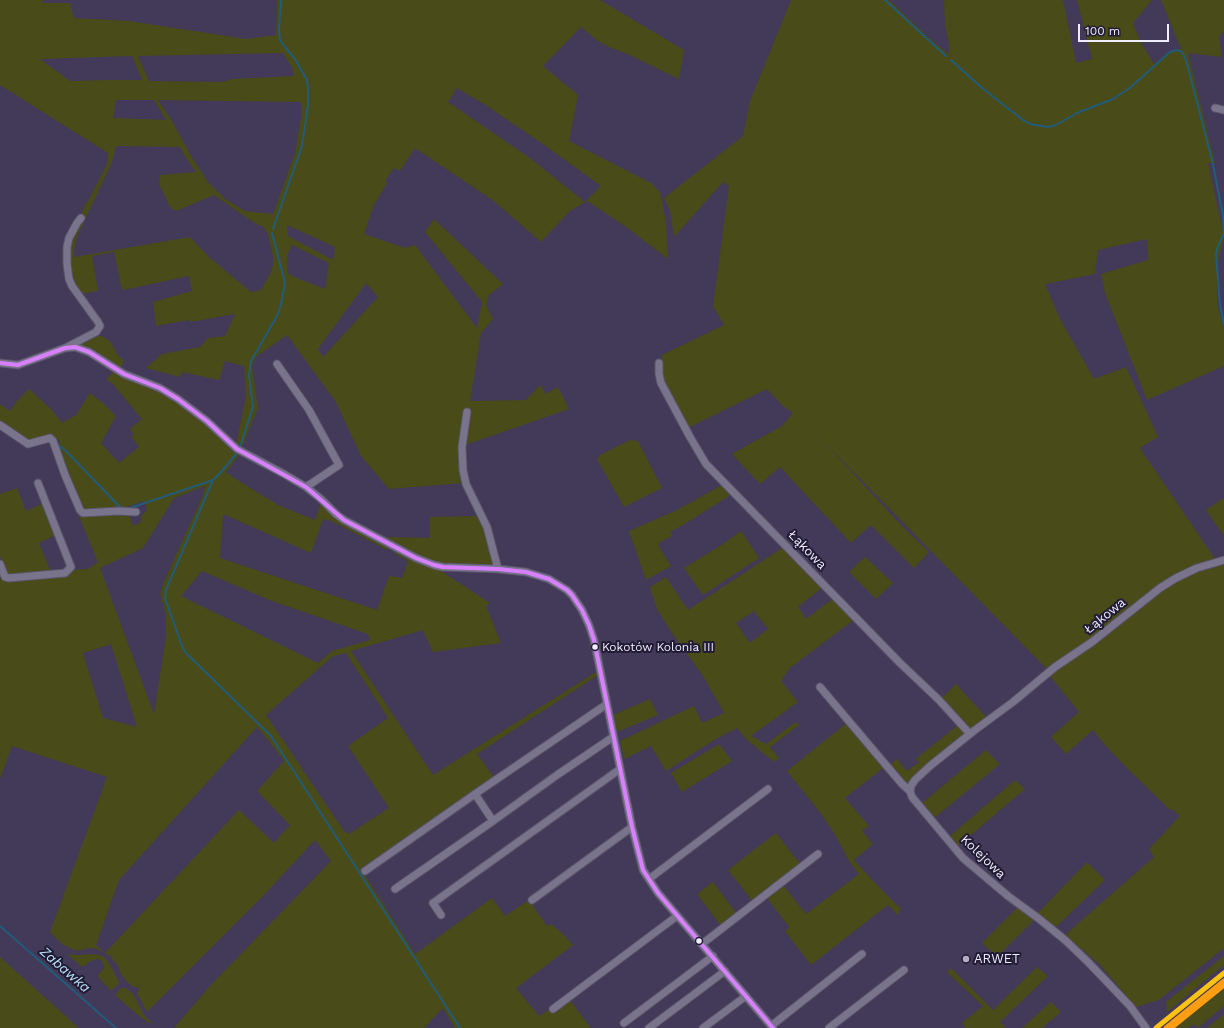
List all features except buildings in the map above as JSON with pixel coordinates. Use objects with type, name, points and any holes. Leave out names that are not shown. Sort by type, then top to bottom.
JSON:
[{"type":"street","points":[[1215,108],[1224,110]]},
{"type":"street","points":[[0,363],[18,365],[65,348],[96,332],[100,326],[72,286],[68,274],[67,247],[69,238],[76,223],[81,218]]},
{"type":"street","points":[[65,348],[75,347],[89,352],[124,374],[166,392],[178,399],[197,413],[237,449],[306,487],[322,499],[344,520],[428,563],[451,568],[498,569],[526,572],[549,579],[560,585],[572,595],[582,610],[589,625],[598,656],[613,737],[632,827],[643,870],[658,893],[772,1027],[862,954]]},
{"type":"street","name":"Łąkowa","points":[[659,363],[658,374],[661,383],[706,464],[900,663],[938,699],[970,734]]},
{"type":"street","points":[[277,364],[309,410],[339,466],[306,487]]},
{"type":"street","points":[[467,412],[462,447],[463,470],[466,484],[487,527],[498,569]]},
{"type":"street","points":[[0,425],[28,444],[50,438],[54,441],[65,475],[80,510],[83,513],[119,511],[136,512]]},
{"type":"street","points":[[0,564],[5,577],[9,578],[64,573],[71,567],[38,483]]},
{"type":"street","name":"Łąkowa","points":[[910,791],[911,786],[920,775],[970,734],[1056,667],[1092,642],[1160,588],[1197,568],[1224,560]]},
{"type":"street","name":"Kolejowa","points":[[820,687],[902,784],[910,791],[912,797],[963,858],[1006,895],[1065,940],[1130,1006],[1146,1028]]},
{"type":"street","points":[[365,871],[474,794],[607,704]]},
{"type":"street","points":[[395,889],[613,737]]},
{"type":"street","points":[[441,915],[433,903],[620,769]]},
{"type":"street","points":[[649,879],[768,789]]},
{"type":"street","points":[[474,794],[493,821]]},
{"type":"street","points":[[532,900],[632,827]]},
{"type":"street","points":[[702,944],[818,854]]},
{"type":"street","points":[[552,1009],[677,916]]},
{"type":"street","points":[[624,1023],[713,956]]},
{"type":"street","points":[[829,1028],[904,970]]},
{"type":"street","points":[[649,1028],[725,971]]},
{"type":"street","points":[[703,1028],[746,996]]},
{"type":"shaded area","points":[[0,0],[43,0],[43,3],[70,3],[74,18],[129,21],[246,39],[276,35],[277,0],[600,0],[684,50],[679,79],[630,55],[609,47],[598,41],[581,27],[543,66],[578,95],[569,141],[651,183],[660,192],[666,222],[668,259],[626,227],[589,202],[585,202],[570,211],[541,242],[494,201],[415,148],[400,171],[394,168],[385,181],[387,183],[373,207],[364,234],[405,248],[415,245],[477,328],[482,302],[425,232],[434,219],[503,284],[489,295],[486,305],[493,319],[481,333],[470,401],[526,400],[540,385],[546,394],[558,387],[569,409],[465,445],[467,477],[470,490],[495,543],[502,564],[448,565],[438,563],[429,560],[385,537],[430,538],[430,517],[480,516],[464,483],[389,489],[361,456],[336,402],[287,335],[256,357],[252,366],[258,408],[242,447],[236,445],[246,395],[244,366],[225,361],[219,380],[182,372],[180,377],[146,368],[162,354],[200,347],[208,338],[225,336],[235,314],[156,326],[153,302],[192,291],[189,276],[123,290],[114,252],[92,256],[98,291],[80,294],[71,273],[69,259],[71,241],[86,202],[87,203],[107,164],[108,153],[0,85]],"holes":[[[283,53],[292,68],[294,76],[233,79],[222,82],[149,81],[138,56]],[[132,56],[142,80],[70,81],[40,59]],[[457,88],[487,106],[543,144],[601,186],[585,202],[530,158],[448,102]],[[116,100],[154,100],[166,120],[113,118]],[[158,100],[301,102],[301,118],[295,153],[273,214],[245,211],[225,199],[208,182],[191,156],[172,121]],[[116,146],[180,147],[196,172],[160,175],[159,184],[170,207],[176,211],[214,195],[253,222],[263,227],[268,234],[273,257],[273,265],[262,288],[259,291],[251,292],[209,257],[190,237],[74,257],[77,237],[112,162]],[[287,225],[335,247],[333,260],[288,236]],[[292,245],[329,263],[325,289],[287,273],[287,255]],[[366,283],[378,297],[323,357],[318,349]]]},
{"type":"shaded area","points":[[791,0],[889,0],[929,38],[949,54],[949,44],[945,26],[944,0],[1063,0],[1076,63],[1092,59],[1077,0],[1152,0],[1133,23],[1140,41],[1154,64],[1170,51],[1181,49],[1161,0],[1224,0],[1224,31],[1219,37],[1222,57],[1188,53],[1215,163],[1208,163],[1224,237],[1217,267],[1217,304],[1224,330],[1224,366],[1147,400],[1105,293],[1101,274],[1148,260],[1147,239],[1098,250],[1095,274],[1045,284],[1059,317],[1094,379],[1126,367],[1158,437],[1140,448],[1215,559],[1197,564],[1206,568],[1224,564],[1224,948],[1160,999],[1155,1001],[1136,1007],[1099,964],[1065,935],[1154,857],[1149,849],[1180,816],[1172,809],[1171,811],[1127,768],[1093,730],[1066,754],[1051,737],[1079,712],[1050,676],[1051,675],[1045,667],[819,437],[902,526],[929,552],[914,568],[871,525],[851,543],[780,467],[760,484],[732,454],[782,426],[793,413],[783,406],[767,389],[688,428],[663,380],[661,370],[662,355],[724,325],[713,306],[729,186],[723,182],[674,237],[670,211],[664,198],[743,136],[750,101]]},
{"type":"shaded area","points":[[96,336],[102,336],[111,342],[117,354],[124,361],[120,369],[99,354],[80,345],[80,343]]},
{"type":"shaded area","points":[[114,372],[146,385],[189,410],[239,455],[225,472],[255,491],[280,506],[315,520],[321,503],[388,546],[387,550],[331,521],[323,519],[311,553],[223,514],[220,558],[377,610],[389,576],[402,578],[408,561],[394,553],[395,549],[415,560],[441,571],[490,603],[486,606],[501,643],[433,652],[423,630],[351,651],[433,775],[596,672],[598,675],[477,754],[494,777],[361,869],[415,954],[492,898],[505,916],[529,900],[547,926],[551,924],[573,945],[516,988],[539,1016],[548,1010],[551,1013],[569,999],[591,1028],[455,1028],[443,1008],[424,1028],[174,1028],[210,986],[331,861],[315,840],[264,895],[147,1012],[137,993],[139,988],[132,986],[127,982],[122,976],[117,964],[113,961],[112,957],[97,949],[89,948],[77,951],[62,944],[50,932],[107,777],[12,746],[0,779],[0,569],[3,577],[11,582],[58,577],[72,570],[88,569],[98,562],[79,516],[108,514],[129,515],[133,526],[141,522],[141,516],[147,510],[144,501],[121,509],[83,509],[59,448],[60,441],[51,434],[26,441],[0,423],[0,404],[10,411],[17,401],[29,389],[52,410],[62,423],[76,415],[90,393],[116,416],[101,443],[119,463],[139,447],[131,436],[134,434],[130,429],[142,419],[112,383],[106,380]],"holes":[[[205,486],[203,495],[163,584],[160,594],[166,615],[166,636],[154,714],[100,568],[143,548],[174,498]],[[202,571],[272,601],[368,634],[370,640],[332,651],[318,663],[181,596]],[[111,644],[137,727],[103,718],[83,653]],[[346,653],[388,718],[348,746],[389,808],[349,834],[344,831],[305,773],[299,769],[304,771],[266,715],[333,656]],[[257,727],[284,761],[257,791],[290,825],[274,843],[239,810],[105,953],[96,945],[119,880]]]},
{"type":"shaded area","points":[[630,440],[638,441],[662,488],[624,507],[597,459],[600,455]]},
{"type":"shaded area","points":[[724,484],[731,492],[729,496],[670,532],[672,536],[659,543],[658,545],[671,566],[646,580],[629,531],[675,511]]},
{"type":"shaded area","points":[[17,488],[26,511],[44,503],[56,535],[39,543],[51,572],[8,575],[0,556],[0,494]]},
{"type":"shaded area","points":[[1224,498],[1224,536],[1206,510]]},
{"type":"shaded area","points":[[741,531],[759,558],[703,595],[684,568]]},
{"type":"shaded area","points":[[782,548],[786,548],[824,586],[798,607],[806,619],[834,598],[855,619],[790,668],[781,681],[798,702],[751,736],[766,744],[796,722],[799,725],[770,747],[779,758],[774,762],[746,739],[737,728],[716,739],[666,771],[651,746],[624,759],[620,741],[694,706],[702,723],[724,713],[703,676],[657,609],[650,587],[666,577],[688,610]],"holes":[[[754,611],[768,629],[750,643],[736,623]]]},
{"type":"shaded area","points":[[865,557],[893,583],[876,599],[849,572]]},
{"type":"shaded area","points":[[956,684],[987,718],[974,729],[969,729],[941,699]]},
{"type":"shaded area","points":[[650,699],[658,715],[617,732],[613,715]]},
{"type":"shaded area","points":[[847,723],[883,768],[845,798],[869,826],[862,831],[873,844],[854,860],[901,909],[898,915],[888,905],[811,965],[785,931],[789,927],[767,898],[783,885],[806,914],[859,874],[849,861],[837,838],[822,815],[787,771]]},
{"type":"shaded area","points":[[958,725],[965,732],[965,736],[907,786],[890,765],[897,759],[907,771],[919,762],[916,759]]},
{"type":"shaded area","points":[[719,744],[732,761],[682,792],[671,773]]},
{"type":"shaded area","points":[[986,750],[1000,764],[933,819],[921,804]]},
{"type":"shaded area","points":[[1015,780],[1025,789],[957,847],[949,837]]},
{"type":"shaded area","points":[[776,833],[801,865],[753,902],[728,870]]},
{"type":"shaded area","points":[[1087,862],[1105,880],[1055,928],[1037,914]]},
{"type":"shaded area","points":[[713,882],[737,914],[721,926],[697,894]]},
{"type":"shaded area","points":[[1018,907],[1035,919],[997,957],[982,943]]},
{"type":"shaded area","points":[[67,954],[96,954],[104,957],[109,963],[119,983],[111,991],[99,978],[98,975],[104,968],[104,964],[101,960],[97,959],[91,961],[82,967]]},
{"type":"shaded area","points":[[1224,956],[1224,965],[1167,1012],[1166,1002]]},
{"type":"shaded area","points":[[0,957],[79,1028],[0,1028]]},
{"type":"shaded area","points":[[1037,967],[1048,976],[1000,1022],[1006,1028],[966,1028],[962,1023],[983,1006],[947,972],[951,968],[993,1010]]},
{"type":"shaded area","points":[[1224,982],[1224,1006],[1198,1028],[1194,1024],[1188,1028],[1168,1028]]},
{"type":"shaded area","points":[[122,988],[126,988],[134,995],[144,1015],[151,1022],[150,1024],[115,995]]},
{"type":"shaded area","points":[[1051,1002],[1061,1012],[1042,1028],[1022,1028]]},
{"type":"shaded area","points":[[1224,1014],[1224,1028],[1207,1028],[1223,1015]]},
{"type":"waterway","points":[[273,229],[302,146],[308,105],[307,80],[295,59],[280,40],[279,30],[281,0]]},
{"type":"waterway","points":[[885,0],[946,56]]},
{"type":"waterway","points":[[951,60],[982,88],[1023,120],[1030,124],[1048,127],[1056,125],[1077,113],[1113,99],[1131,87],[1170,52],[1177,50],[1182,52],[1186,60],[1212,160],[1223,215],[1224,233],[1216,254],[1220,305],[1224,325]]},
{"type":"waterway","points":[[240,447],[253,407],[249,375],[251,361],[278,314],[285,283],[272,233]]},
{"type":"waterway","points":[[57,444],[66,451],[119,506],[123,508],[130,508],[213,480]]},
{"type":"waterway","points":[[236,454],[213,480],[166,590],[165,598],[182,646],[186,653],[271,736],[460,1028]]},
{"type":"waterway","name":"Zabawka","points":[[0,926],[116,1028]]},
{"type":"transit line","points":[[0,363],[18,365],[65,348],[75,347],[89,352],[124,374],[160,388],[178,399],[207,421],[237,449],[306,487],[344,520],[416,558],[443,567],[498,569],[526,572],[549,579],[567,590],[582,610],[594,640],[632,827],[643,870],[658,893],[773,1028]]},
{"type":"transit line","points":[[1156,1028],[1224,973]]},
{"type":"transit line","points":[[1166,1028],[1224,981]]},
{"type":"transit line","points":[[1171,1028],[1224,985]]},
{"type":"place","name":"Kokotów Kolonia III","points":[[595,647]]},
{"type":"place","name":"ARWET","points":[[966,959]]}]
